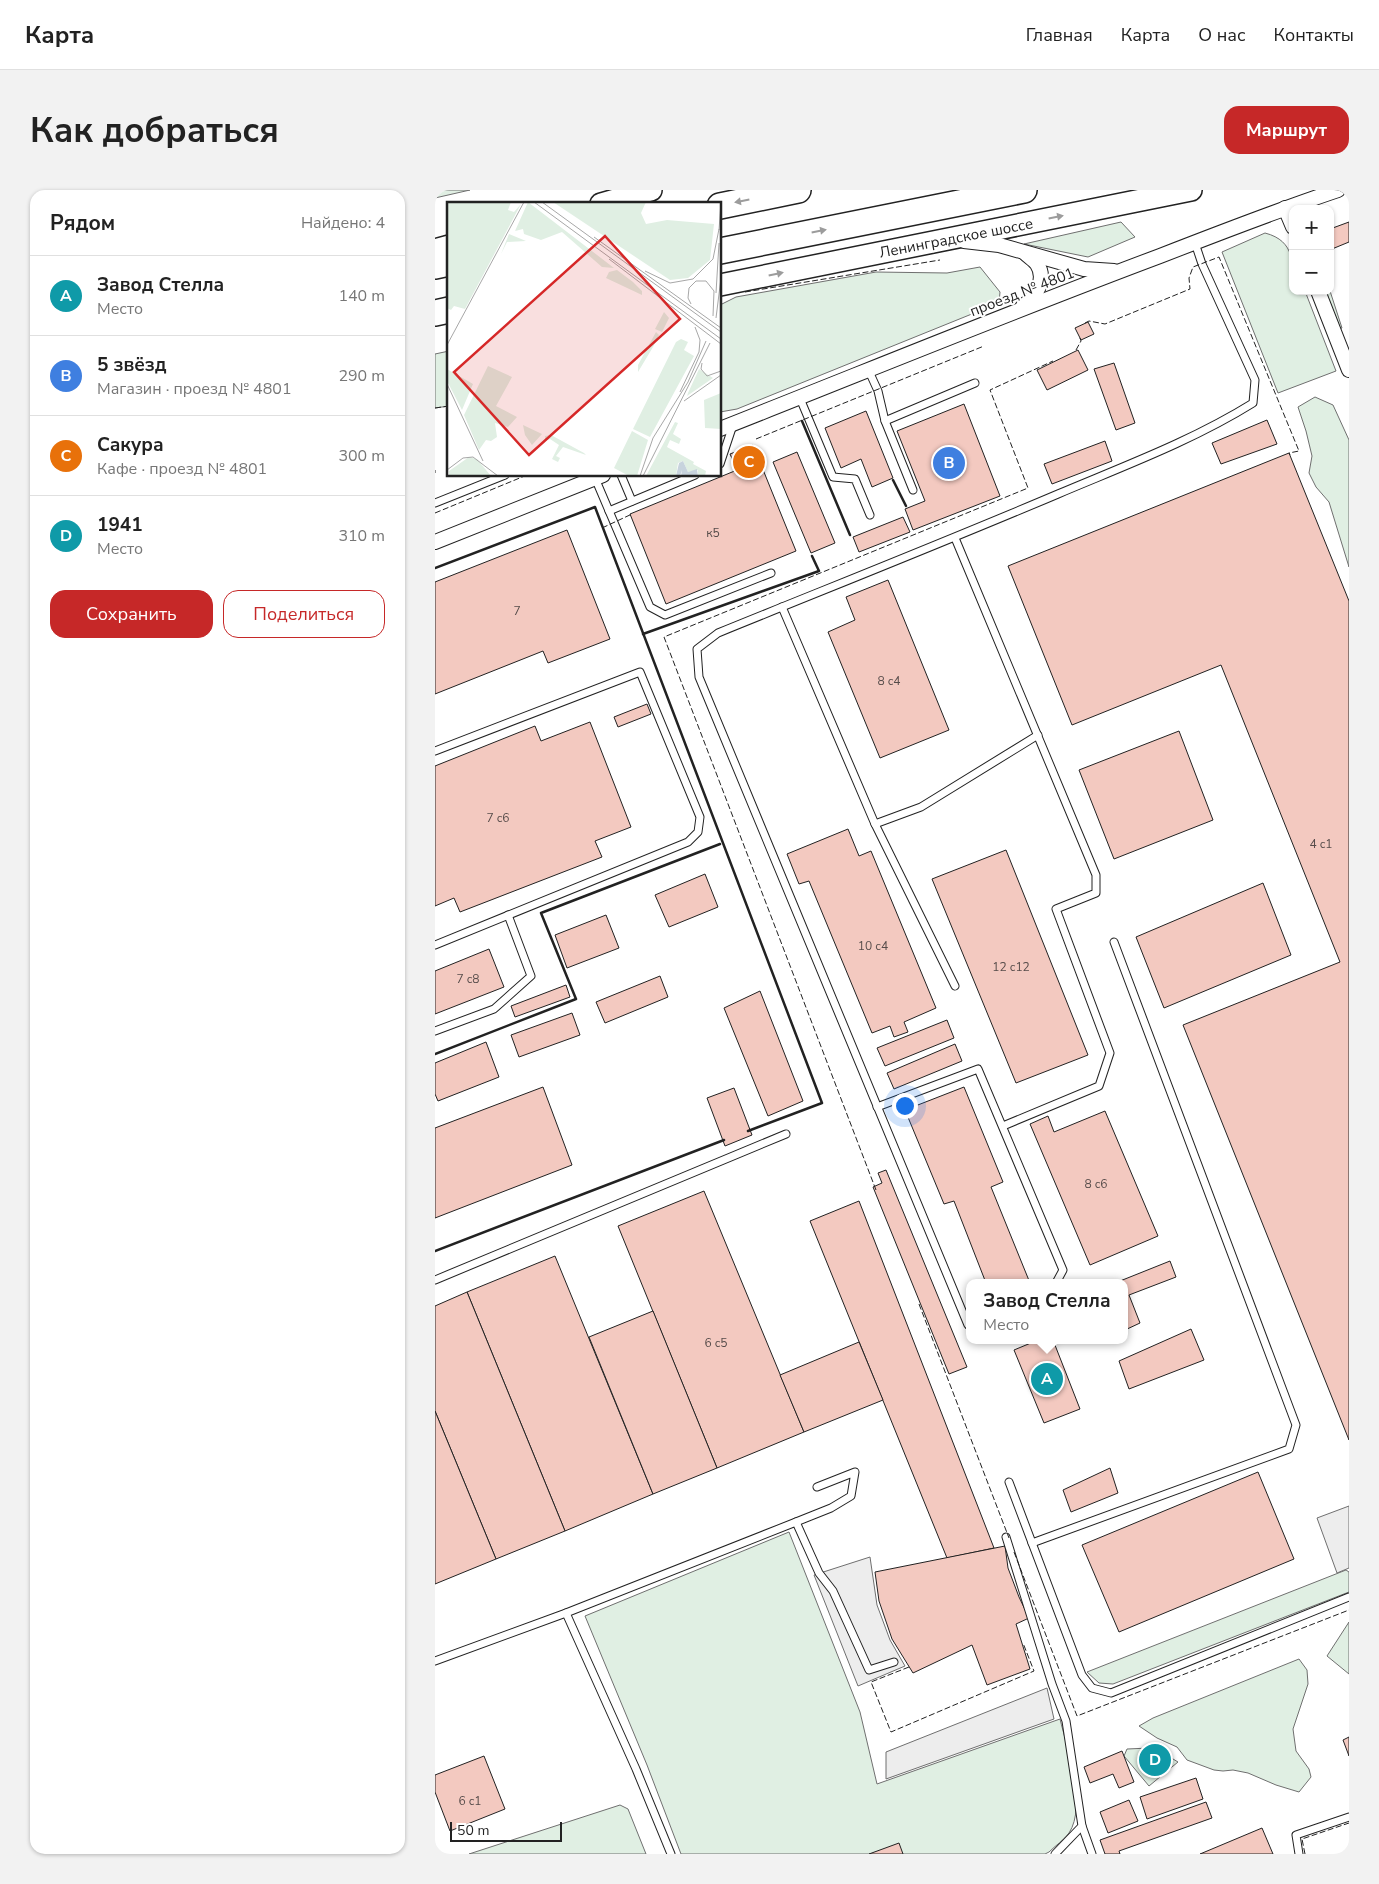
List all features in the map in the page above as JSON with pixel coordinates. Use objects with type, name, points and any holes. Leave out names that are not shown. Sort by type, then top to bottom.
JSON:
[{"type":"highway","points":[[721,206],[798,190]]},
{"type":"highway","points":[[721,251],[1024,190]]},
{"type":"main road","points":[[608,202],[651,190]]},
{"type":"main road","name":"Ленинградское шоссе","points":[[723,286],[1191,190]]},
{"type":"street","name":"проезд № 4801","points":[[725,426],[1119,271],[1285,208],[1338,190]]},
{"type":"street","points":[[1285,208],[1289,218]]},
{"type":"street","points":[[948,239],[999,245],[1084,268],[1119,271]]},
{"type":"street","points":[[1013,313],[1029,302],[1041,284],[1041,272],[1036,263],[1022,251]]},
{"type":"street","points":[[1320,295],[1349,370]]},
{"type":"street","points":[[435,542],[590,477]]},
{"type":"lane","points":[[966,1320],[699,676],[697,649],[717,633],[955,538],[1175,444],[1225,420],[1253,403],[1255,380],[1202,264],[1195,243]]},
{"type":"lane","points":[[868,369],[879,390],[885,421],[913,490]]},
{"type":"lane","points":[[885,421],[975,383]]},
{"type":"lane","points":[[799,396],[833,477],[855,479],[870,515]]},
{"type":"lane","points":[[721,456],[725,426]]},
{"type":"lane","points":[[435,503],[502,476]]},
{"type":"lane","points":[[621,476],[631,502]]},
{"type":"lane","points":[[609,511],[693,476]]},
{"type":"lane","points":[[590,477],[609,511],[650,607],[665,615],[771,572]]},
{"type":"lane","points":[[955,538],[1096,875],[1096,893],[1056,909],[1110,1053],[1099,1086],[1003,1126]]},
{"type":"lane","points":[[782,607],[875,824],[955,986]]},
{"type":"lane","points":[[435,751],[640,672],[700,817],[698,832],[688,842],[435,945]]},
{"type":"lane","points":[[875,824],[921,807],[1037,735]]},
{"type":"lane","points":[[435,1031],[494,1009],[531,976],[508,915]]},
{"type":"lane","points":[[1032,1543],[1289,1449],[1296,1425],[1113,942]]},
{"type":"lane","points":[[877,1107],[978,1069],[1063,1270],[1058,1279]]},
{"type":"lane","points":[[435,1280],[786,1134]]},
{"type":"lane","points":[[435,1661],[566,1613],[831,1508],[851,1496],[855,1472],[817,1487]]},
{"type":"lane","points":[[1009,1482],[1082,1675],[1092,1688],[1111,1693],[1349,1597]]},
{"type":"lane","points":[[796,1522],[819,1573],[833,1591],[869,1670],[894,1662]]},
{"type":"lane","points":[[1006,1537],[1052,1684],[1066,1721],[1082,1826],[1093,1854]]},
{"type":"lane","points":[[566,1613],[636,1769],[671,1854]]},
{"type":"lane","points":[[1299,1854],[1297,1835],[1349,1817]]},
{"type":"lane","points":[[1055,1854],[1082,1826]]},
{"type":"green space","points":[[435,190],[470,190],[435,198]]},
{"type":"green space","points":[[1121,222],[1135,237],[1088,257],[1024,244]]},
{"type":"green space","points":[[1265,233],[1282,242],[1289,252],[1289,295],[1307,295],[1336,371],[1278,393],[1222,252]]},
{"type":"green space","points":[[980,267],[1000,292],[999,303],[737,409],[721,412],[721,304],[736,297],[876,272],[947,273]]},
{"type":"green space","points":[[1319,295],[1331,295],[1342,328],[1334,331]]},
{"type":"green space","points":[[447,351],[447,406],[435,408],[435,354]]},
{"type":"green space","points":[[1315,397],[1333,405],[1349,440],[1349,567],[1329,502],[1316,487],[1309,473],[1312,456],[1298,407]]},
{"type":"green space","points":[[789,1532],[860,1712],[877,1784],[1060,1719],[1071,1761],[1076,1793],[1074,1822],[1069,1833],[1062,1841],[1045,1854],[681,1854],[647,1765],[585,1616]]},
{"type":"green space","points":[[1346,1570],[1349,1572],[1349,1592],[1113,1684],[1099,1683],[1087,1672]]},
{"type":"green space","points":[[1349,1622],[1349,1674],[1327,1656]]},
{"type":"green space","points":[[1299,1659],[1307,1670],[1308,1684],[1293,1729],[1296,1751],[1309,1769],[1311,1777],[1299,1792],[1248,1773],[1233,1770],[1214,1770],[1187,1760],[1177,1747],[1157,1738],[1139,1726],[1153,1718]]},
{"type":"green space","points":[[1150,1748],[1178,1762],[1149,1786],[1124,1756],[1127,1749]]},
{"type":"green space","points":[[620,1805],[628,1809],[646,1854],[469,1854]]},
{"type":"shaded area","points":[[1349,1506],[1349,1568],[1337,1573],[1317,1518]]},
{"type":"shaded area","points":[[870,1557],[877,1605],[890,1640],[905,1666],[858,1686],[814,1575]]},
{"type":"shaded area","points":[[1047,1688],[1054,1719],[886,1779],[886,1752]]},
{"type":"building","points":[[1349,222],[1349,242],[1334,248],[1334,228]]},
{"type":"building","points":[[1088,322],[1094,334],[1081,340],[1075,328]]},
{"type":"building","points":[[1078,350],[1088,370],[1047,390],[1037,370]]},
{"type":"building","points":[[1114,363],[1135,423],[1116,430],[1094,369]]},
{"type":"building","points":[[964,404],[1000,496],[913,530],[905,509],[925,501],[897,431]]},
{"type":"building","points":[[866,411],[893,478],[872,487],[861,459],[841,468],[825,428]]},
{"type":"building","points":[[1267,420],[1277,444],[1221,464],[1212,443]]},
{"type":"building","points":[[1105,441],[1112,461],[1052,484],[1044,464]]},
{"type":"building","points":[[753,445],[796,551],[666,604],[630,514],[737,470],[730,454]]},
{"type":"building","points":[[797,452],[835,543],[811,553],[773,462]]},
{"type":"building","points":[[1289,453],[1349,601],[1349,1440],[1183,1025],[1340,962],[1221,665],[1072,725],[1008,566]]},
{"type":"building","points":[[903,517],[910,532],[859,552],[853,537]]},
{"type":"building","points":[[567,530],[610,639],[548,663],[543,651],[435,694],[435,582]]},
{"type":"building","points":[[888,580],[949,730],[880,758],[828,632],[855,620],[846,597]]},
{"type":"building","points":[[647,704],[651,714],[618,727],[614,717]]},
{"type":"building","points":[[590,722],[631,827],[595,841],[602,857],[460,912],[454,898],[435,906],[435,766],[535,726],[541,741]]},
{"type":"building","points":[[1179,731],[1213,820],[1114,859],[1079,770]]},
{"type":"building","points":[[848,829],[859,856],[871,851],[936,1008],[904,1022],[908,1032],[894,1037],[890,1026],[872,1033],[809,881],[799,884],[787,854]]},
{"type":"building","points":[[1006,850],[1088,1055],[1016,1083],[932,879]]},
{"type":"building","points":[[705,874],[718,907],[669,927],[655,895]]},
{"type":"building","points":[[1263,883],[1291,955],[1164,1008],[1136,937]]},
{"type":"building","points":[[606,915],[619,948],[567,968],[555,935]]},
{"type":"building","points":[[489,949],[504,987],[435,1014],[435,971]]},
{"type":"building","points":[[660,976],[668,997],[605,1023],[596,1002]]},
{"type":"building","points":[[566,985],[570,997],[515,1017],[511,1006]]},
{"type":"building","points":[[760,991],[803,1101],[768,1116],[724,1008]]},
{"type":"building","points":[[572,1013],[580,1035],[519,1057],[511,1035]]},
{"type":"building","points":[[947,1020],[954,1038],[885,1066],[877,1048]]},
{"type":"building","points":[[486,1042],[499,1077],[438,1101],[435,1094],[435,1063]]},
{"type":"building","points":[[955,1044],[962,1061],[894,1089],[887,1073]]},
{"type":"building","points":[[543,1087],[572,1165],[435,1218],[435,1128]]},
{"type":"building","points":[[964,1087],[1003,1182],[991,1187],[1028,1279],[984,1279],[954,1201],[944,1204],[905,1110]]},
{"type":"building","points":[[734,1088],[752,1135],[725,1146],[707,1098]]},
{"type":"building","points":[[1105,1111],[1158,1236],[1090,1265],[1030,1124],[1048,1116],[1054,1132]]},
{"type":"building","points":[[886,1170],[967,1367],[949,1374],[873,1187],[882,1183],[878,1173]]},
{"type":"building","points":[[704,1191],[804,1432],[717,1468],[618,1226]]},
{"type":"building","points":[[859,1201],[994,1548],[947,1558],[810,1221]]},
{"type":"building","points":[[555,1256],[653,1494],[565,1531],[467,1292]]},
{"type":"building","points":[[1170,1261],[1176,1277],[1129,1295],[1140,1323],[1128,1329],[1128,1279],[1125,1279]]},
{"type":"building","points":[[467,1292],[565,1531],[496,1559],[435,1411],[435,1306]]},
{"type":"building","points":[[653,1311],[717,1468],[653,1494],[589,1337]]},
{"type":"building","points":[[1191,1329],[1204,1360],[1129,1389],[1119,1361]]},
{"type":"building","points":[[859,1342],[883,1400],[804,1432],[780,1375]]},
{"type":"building","points":[[1028,1344],[1055,1344],[1080,1409],[1044,1423],[1014,1350]]},
{"type":"building","points":[[435,1411],[496,1559],[435,1584]]},
{"type":"building","points":[[1110,1468],[1118,1493],[1071,1512],[1063,1490]]},
{"type":"building","points":[[1258,1472],[1294,1559],[1119,1632],[1082,1545]]},
{"type":"building","points":[[1005,1546],[1008,1568],[1029,1618],[1016,1624],[1030,1669],[987,1685],[972,1645],[913,1673],[892,1639],[879,1601],[875,1572]]},
{"type":"building","points":[[1349,1737],[1349,1756],[1343,1740]]},
{"type":"building","points":[[1122,1751],[1134,1782],[1119,1788],[1113,1774],[1090,1783],[1084,1767]]},
{"type":"building","points":[[484,1756],[505,1809],[450,1831],[435,1792],[435,1775]]},
{"type":"building","points":[[1196,1778],[1203,1799],[1147,1819],[1140,1797]]},
{"type":"building","points":[[1129,1800],[1138,1821],[1108,1833],[1100,1812]]},
{"type":"building","points":[[1206,1802],[1212,1818],[1119,1851],[1120,1854],[1105,1854],[1100,1840]]},
{"type":"building","points":[[1262,1828],[1273,1854],[1200,1854]]},
{"type":"building","points":[[899,1843],[903,1854],[869,1854]]},
{"type":"fence","points":[[1085,323],[1089,321],[1105,324],[1190,289],[1189,278],[1193,267],[1219,257],[1299,451],[1289,453],[1290,455]]},
{"type":"fence","points":[[745,292],[940,260]]},
{"type":"fence","points":[[1076,350],[1081,341],[1080,338]]},
{"type":"fence","points":[[756,439],[984,346]]},
{"type":"fence","points":[[876,1190],[664,637],[1028,488],[990,390],[1053,361]]},
{"type":"fence","points":[[435,408],[447,406]]},
{"type":"fence","points":[[435,513],[525,476]]},
{"type":"fence","points":[[602,528],[632,514]]},
{"type":"fence","points":[[919,1304],[1009,1538]]},
{"type":"fence","points":[[1014,1552],[1077,1716],[1349,1610]]},
{"type":"fence","points":[[909,1667],[871,1682],[891,1732],[1034,1671],[1023,1643]]},
{"type":"fence","points":[[1305,1854],[1302,1839],[1349,1823]]},
{"type":"wall","points":[[802,421],[850,535]]},
{"type":"wall","points":[[893,480],[906,506]]},
{"type":"wall","points":[[435,568],[595,507],[822,1103],[748,1131]]},
{"type":"wall","points":[[643,634],[819,571],[812,556]]},
{"type":"wall","points":[[435,1054],[576,999],[541,913],[720,844]]},
{"type":"wall","points":[[435,1251],[724,1140]]},
{"type":"place","name":"Сакура","points":[[749,462]]},
{"type":"place","name":"5 звёзд","points":[[949,463]]},
{"type":"place","name":"Завод Стелла","points":[[1047,1379]]},
{"type":"place","name":"1941","points":[[1155,1760]]}]
